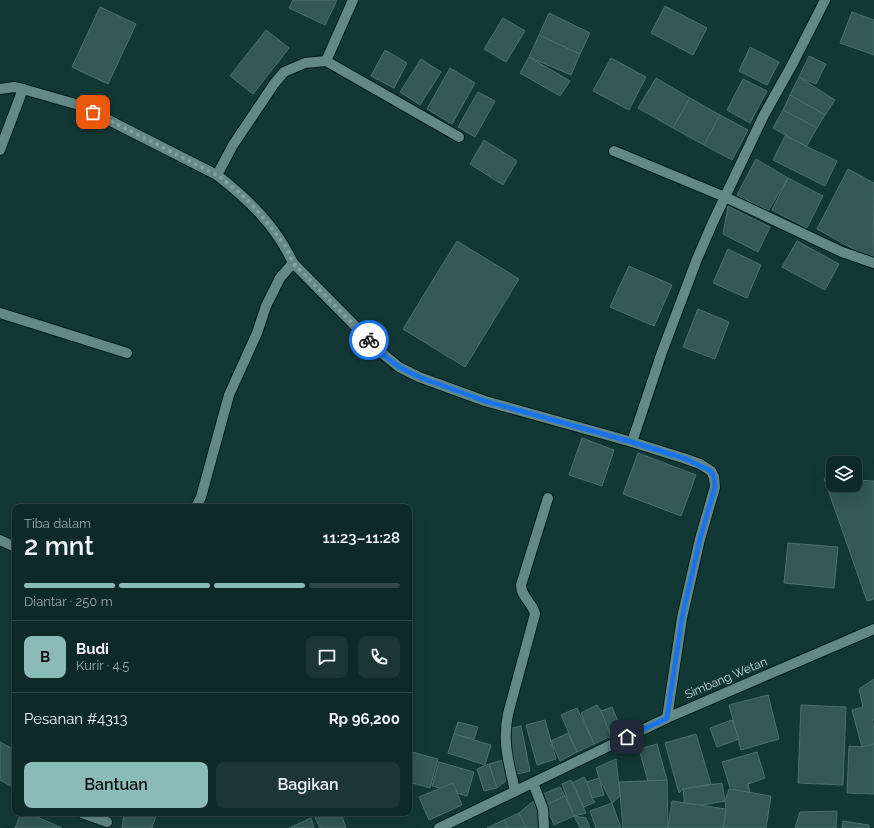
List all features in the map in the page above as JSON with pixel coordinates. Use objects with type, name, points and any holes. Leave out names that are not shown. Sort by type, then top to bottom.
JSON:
[{"type":"street","points":[[326,61],[353,0]]},
{"type":"street","points":[[632,442],[662,352],[697,259],[724,197],[764,115],[793,63],[825,0]]},
{"type":"street","points":[[217,175],[233,145],[274,84],[284,72],[305,63],[326,61],[459,137]]},
{"type":"street","points":[[0,89],[14,87],[79,105],[217,175],[241,194],[256,209],[285,245],[293,263],[382,354],[399,367],[419,377],[485,401],[632,442],[700,464],[711,471],[714,477],[715,487],[700,539],[682,618],[667,718]]},
{"type":"street","points":[[0,150],[23,89]]},
{"type":"street","points":[[614,151],[724,197],[836,249],[874,263]]},
{"type":"street","points":[[198,504],[201,497],[229,395],[257,333],[266,306],[280,278],[293,263]]},
{"type":"street","points":[[0,312],[127,352]]},
{"type":"street","points":[[515,791],[505,746],[505,729],[535,614],[534,609],[523,595],[520,585],[548,498]]},
{"type":"street","points":[[0,540],[12,546]]},
{"type":"street","name":"Simbang Wetan","points":[[439,828],[667,718],[874,628]]},
{"type":"street","points":[[533,782],[543,808],[544,828]]},
{"type":"street","points":[[91,816],[107,821]]},
{"type":"building","points":[[293,0],[337,0],[325,25],[289,8]]},
{"type":"building","points":[[665,6],[707,28],[693,55],[651,33]]},
{"type":"building","points":[[100,7],[136,24],[108,84],[72,67]]},
{"type":"building","points":[[852,12],[874,20],[874,55],[840,43]]},
{"type":"building","points":[[549,13],[590,33],[580,54],[539,35]]},
{"type":"building","points":[[503,18],[525,31],[506,62],[484,49]]},
{"type":"building","points":[[266,30],[289,48],[253,94],[230,76]]},
{"type":"building","points":[[539,35],[580,54],[571,75],[529,57]]},
{"type":"building","points":[[750,47],[779,62],[767,85],[739,71]]},
{"type":"building","points":[[385,50],[407,63],[394,88],[371,76]]},
{"type":"building","points":[[809,56],[826,64],[816,84],[799,77]]},
{"type":"building","points":[[529,57],[570,81],[560,96],[520,73]]},
{"type":"building","points":[[611,58],[646,77],[629,110],[593,91]]},
{"type":"building","points":[[421,59],[441,72],[420,105],[400,92]]},
{"type":"building","points":[[450,68],[475,83],[452,124],[427,109]]},
{"type":"building","points":[[799,77],[835,100],[825,115],[790,95]]},
{"type":"building","points":[[656,78],[690,98],[673,128],[638,108]]},
{"type":"building","points":[[743,79],[767,91],[750,123],[727,110]]},
{"type":"building","points":[[478,92],[495,101],[475,137],[458,127]]},
{"type":"building","points":[[790,95],[825,115],[817,128],[783,110]]},
{"type":"building","points":[[690,98],[720,115],[704,145],[673,128]]},
{"type":"building","points":[[783,110],[817,128],[806,147],[773,128]]},
{"type":"building","points":[[720,115],[748,130],[732,160],[704,145]]},
{"type":"building","points":[[785,136],[837,161],[825,186],[773,160]]},
{"type":"building","points":[[484,140],[517,161],[503,185],[470,164]]},
{"type":"building","points":[[756,159],[788,178],[768,211],[737,195]]},
{"type":"building","points":[[848,169],[874,183],[873,260],[817,229]]},
{"type":"building","points":[[788,178],[823,196],[807,228],[772,210]]},
{"type":"building","points":[[728,206],[770,227],[758,252],[723,234]]},
{"type":"building","points":[[457,241],[519,279],[465,367],[403,329]]},
{"type":"building","points":[[797,241],[839,264],[825,290],[782,267]]},
{"type":"building","points":[[728,249],[761,265],[747,298],[713,283]]},
{"type":"building","points":[[629,266],[672,285],[654,326],[610,307]]},
{"type":"building","points":[[698,309],[729,322],[715,359],[683,347]]},
{"type":"building","points":[[582,438],[614,450],[602,486],[569,475]]},
{"type":"building","points":[[638,453],[696,475],[681,516],[623,494]]},
{"type":"building","points":[[862,480],[874,481],[874,599],[867,601],[829,492],[862,492]]},
{"type":"building","points":[[788,543],[838,547],[834,588],[784,583]]},
{"type":"building","points":[[874,679],[874,720],[872,720],[874,729],[874,744],[862,747],[852,710],[863,707],[859,689]]},
{"type":"building","points":[[768,695],[779,739],[741,750],[729,705]]},
{"type":"building","points":[[597,705],[611,736],[594,744],[581,713]]},
{"type":"building","points":[[801,705],[846,707],[843,785],[798,783]]},
{"type":"building","points":[[612,707],[622,731],[611,736],[601,711]]},
{"type":"building","points":[[577,708],[594,744],[577,752],[561,715]]},
{"type":"building","points":[[545,720],[556,759],[537,765],[526,725]]},
{"type":"building","points":[[732,720],[739,739],[717,747],[710,728]]},
{"type":"building","points":[[458,722],[478,727],[474,739],[454,734]]},
{"type":"building","points":[[521,726],[530,771],[517,774],[508,729]]},
{"type":"building","points":[[568,733],[577,752],[560,761],[551,741]]},
{"type":"building","points":[[454,734],[491,745],[485,765],[448,753]]},
{"type":"building","points":[[696,734],[711,784],[683,789],[679,793],[665,743]]},
{"type":"building","points":[[0,742],[12,748],[11,786],[0,780]]},
{"type":"building","points":[[657,744],[667,780],[649,785],[639,749]]},
{"type":"building","points":[[874,744],[874,794],[847,793],[849,746],[862,747]]},
{"type":"building","points":[[412,752],[438,759],[430,788],[412,783]]},
{"type":"building","points":[[757,752],[765,778],[748,784],[750,792],[733,797],[722,762]]},
{"type":"building","points":[[616,759],[620,796],[612,803],[599,778],[596,768]]},
{"type":"building","points":[[503,760],[508,779],[497,788],[489,764]]},
{"type":"building","points":[[439,762],[474,772],[467,796],[432,786]]},
{"type":"building","points":[[489,764],[497,788],[484,791],[477,769]]},
{"type":"building","points":[[584,777],[595,802],[584,807],[572,783]]},
{"type":"building","points":[[599,778],[604,795],[592,798],[587,782]]},
{"type":"building","points":[[571,780],[586,813],[574,816],[562,784]]},
{"type":"building","points":[[667,780],[668,828],[623,828],[619,782]]},
{"type":"building","points":[[453,783],[462,805],[429,820],[419,797]]},
{"type":"building","points":[[722,783],[725,801],[685,808],[683,789]]},
{"type":"building","points":[[560,787],[565,796],[546,805],[543,794]]},
{"type":"building","points":[[729,789],[771,796],[766,828],[723,828],[726,809],[725,801]]},
{"type":"building","points":[[565,796],[574,816],[554,825],[546,805]]},
{"type":"building","points":[[536,799],[540,811],[541,828],[526,828],[519,813]]},
{"type":"building","points":[[672,801],[726,809],[723,828],[668,828]]},
{"type":"building","points":[[612,803],[621,828],[596,828],[590,811]]},
{"type":"building","points":[[837,811],[836,828],[795,828],[800,812]]},
{"type":"building","points":[[519,813],[526,828],[508,828],[504,820]]},
{"type":"building","points":[[20,816],[35,816],[62,828],[15,828]]},
{"type":"building","points":[[124,816],[156,816],[152,828],[122,828]]},
{"type":"building","points":[[314,816],[342,816],[346,828],[320,828]]},
{"type":"building","points":[[574,816],[586,818],[590,828],[580,828]]},
{"type":"building","points":[[311,818],[314,828],[289,828]]},
{"type":"building","points":[[504,820],[508,828],[487,828]]},
{"type":"building","points":[[843,821],[869,825],[869,828],[842,828]]},
{"type":"way so far","points":[[93,112],[217,175],[241,194],[256,209],[285,245],[293,263],[369,340]]},
{"type":"route","points":[[369,340],[382,354],[399,367],[419,377],[485,401],[632,442],[686,459],[700,464],[711,471],[714,477],[715,487],[700,539],[682,618],[667,718],[627,737]]}]
